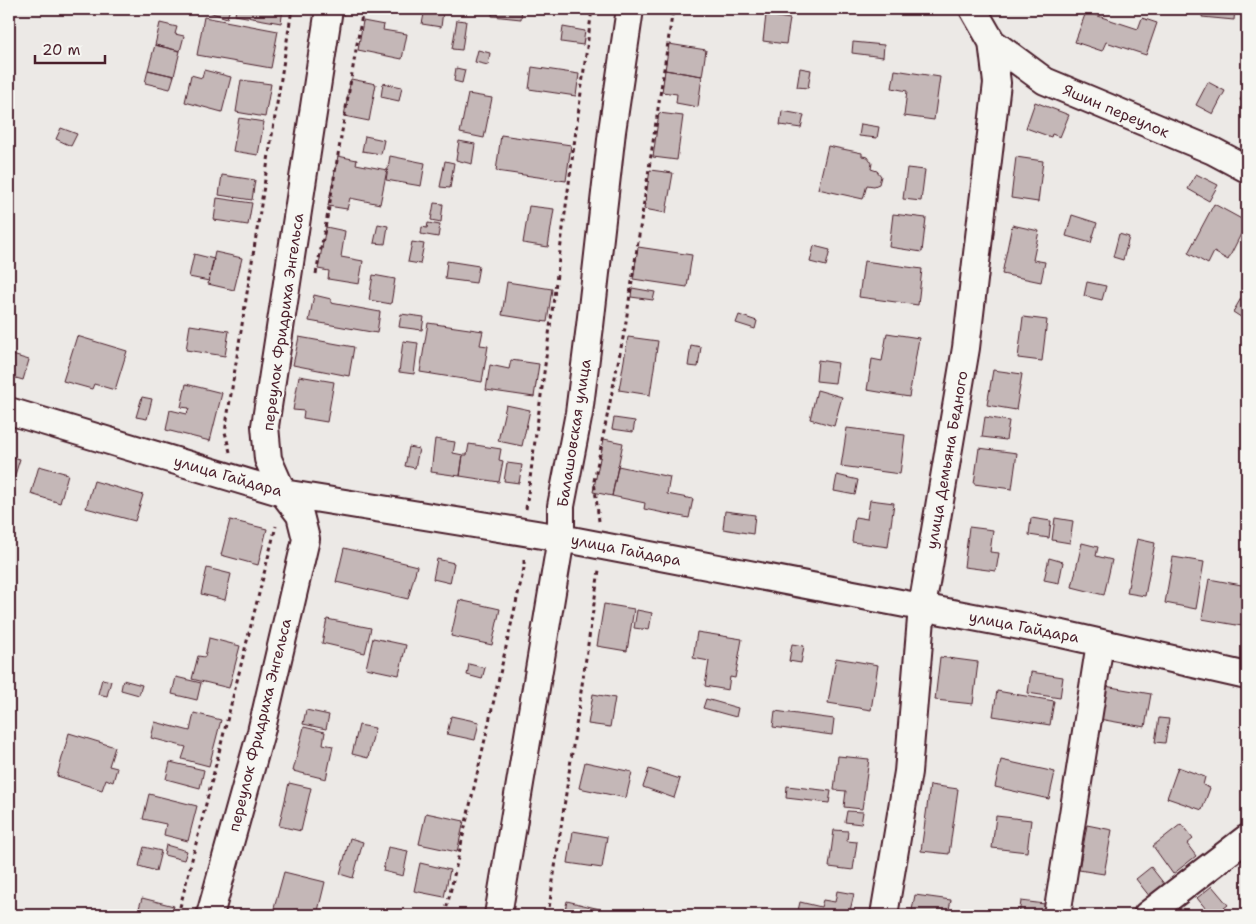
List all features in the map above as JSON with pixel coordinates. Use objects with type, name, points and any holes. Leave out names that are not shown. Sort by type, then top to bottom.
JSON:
[{"type":"street","name":"переулок Фридриха Энгельса","points":[[210,915],[261,732],[306,539],[300,515],[283,493],[268,459],[266,426],[329,9]]},
{"type":"street","name":"Балашовская улица","points":[[498,915],[561,538],[561,506],[579,413],[612,131],[630,9]]},
{"type":"street","name":"улица Демьяна Бедного","points":[[884,915],[908,772],[922,607],[967,339],[997,83],[992,42],[973,9]]},
{"type":"street","name":"Яшин переулок","points":[[992,42],[1045,81],[1212,151],[1247,169]]},
{"type":"street","name":"улица Гайдара","points":[[9,411],[283,493],[561,538],[1100,642],[1247,676]]},
{"type":"street","points":[[1057,915],[1100,642]]},
{"type":"street","points":[[1147,915],[1247,838]]},
{"type":"path","points":[[238,480],[225,432],[292,9]]},
{"type":"path","points":[[445,915],[524,568],[522,532],[532,476],[592,9]]},
{"type":"path","points":[[548,915],[602,546],[594,481],[626,328],[673,9]]},
{"type":"building","points":[[210,9],[230,9],[227,18],[209,12]]},
{"type":"building","points":[[236,9],[283,9],[281,23],[235,15]]},
{"type":"building","points":[[425,9],[443,11],[441,27],[422,24]]},
{"type":"building","points":[[492,9],[522,9],[521,19],[492,16]]},
{"type":"building","points":[[562,9],[587,9],[587,12]]},
{"type":"building","points":[[913,9],[925,9],[924,13],[913,12]]},
{"type":"building","points":[[1203,9],[1235,9],[1234,20],[1202,17]]},
{"type":"building","points":[[1086,12],[1138,29],[1142,18],[1157,23],[1146,55],[1106,42],[1102,51],[1075,42]]},
{"type":"building","points":[[766,15],[790,19],[786,44],[763,41]]},
{"type":"building","points":[[204,17],[278,31],[271,68],[197,55]]},
{"type":"building","points":[[457,20],[466,21],[462,50],[452,49]]},
{"type":"building","points":[[363,21],[384,25],[383,30],[407,34],[402,59],[358,50]]},
{"type":"building","points":[[160,23],[177,27],[175,34],[184,36],[180,51],[155,45]]},
{"type":"building","points":[[563,27],[585,31],[583,45],[561,42]]},
{"type":"building","points":[[853,42],[884,45],[883,57],[852,53]]},
{"type":"building","points":[[669,44],[706,50],[702,76],[665,70]]},
{"type":"building","points":[[155,45],[180,51],[174,76],[148,70]]},
{"type":"building","points":[[478,50],[490,53],[488,65],[475,62]]},
{"type":"building","points":[[532,67],[579,74],[576,96],[529,89]]},
{"type":"building","points":[[456,68],[465,70],[462,83],[454,81]]},
{"type":"building","points":[[800,68],[811,70],[808,88],[797,87]]},
{"type":"building","points":[[1247,69],[1247,84],[1241,80]]},
{"type":"building","points":[[148,70],[174,76],[170,89],[145,83]]},
{"type":"building","points":[[204,70],[231,77],[222,112],[185,102],[191,75],[202,78]]},
{"type":"building","points":[[665,70],[702,76],[698,107],[676,103],[677,94],[662,92]]},
{"type":"building","points":[[895,70],[940,77],[934,120],[904,116],[907,91],[892,88]]},
{"type":"building","points":[[351,79],[376,84],[369,121],[344,116]]},
{"type":"building","points":[[241,80],[271,84],[265,117],[236,112]]},
{"type":"building","points":[[1208,82],[1225,91],[1213,114],[1196,105]]},
{"type":"building","points":[[383,83],[402,87],[399,101],[381,97]]},
{"type":"building","points":[[1247,87],[1247,104],[1240,100]]},
{"type":"building","points":[[468,94],[492,98],[484,138],[460,133]]},
{"type":"building","points":[[1035,102],[1069,115],[1060,137],[1052,134],[1051,137],[1026,128]]},
{"type":"building","points":[[782,111],[804,115],[801,128],[780,125]]},
{"type":"building","points":[[659,113],[683,116],[677,160],[653,157]]},
{"type":"building","points":[[239,118],[264,122],[258,155],[233,151]]},
{"type":"building","points":[[861,124],[879,127],[877,138],[859,136]]},
{"type":"building","points":[[61,128],[77,134],[71,146],[56,139]]},
{"type":"building","points":[[501,135],[571,145],[566,181],[496,171]]},
{"type":"building","points":[[365,136],[384,140],[381,154],[362,151]]},
{"type":"building","points":[[459,141],[475,144],[472,164],[456,160]]},
{"type":"building","points":[[828,146],[862,153],[862,156],[868,157],[872,163],[871,169],[877,171],[881,176],[879,184],[874,186],[867,185],[863,199],[818,189]]},
{"type":"building","points":[[338,156],[357,160],[356,164],[387,170],[380,204],[350,198],[347,209],[328,206]]},
{"type":"building","points":[[390,156],[425,163],[421,186],[386,180]]},
{"type":"building","points":[[1016,157],[1043,161],[1038,202],[1011,198]]},
{"type":"building","points":[[445,161],[454,163],[450,188],[440,187]]},
{"type":"building","points":[[907,168],[925,170],[921,201],[903,199]]},
{"type":"building","points":[[650,170],[673,173],[666,213],[644,209]]},
{"type":"building","points":[[1196,174],[1218,185],[1209,201],[1188,189]]},
{"type":"building","points":[[222,175],[255,180],[252,200],[219,195]]},
{"type":"building","points":[[217,198],[252,203],[248,225],[214,220]]},
{"type":"building","points":[[434,203],[443,204],[441,222],[431,220]]},
{"type":"building","points":[[1214,204],[1247,222],[1228,260],[1214,252],[1208,264],[1188,253]]},
{"type":"building","points":[[529,206],[554,209],[548,247],[523,243]]},
{"type":"building","points":[[893,214],[926,218],[922,252],[889,247]]},
{"type":"building","points":[[1072,215],[1097,223],[1091,243],[1066,236]]},
{"type":"building","points":[[428,223],[440,225],[438,237],[421,234],[422,227],[427,228]]},
{"type":"building","points":[[378,224],[388,226],[385,244],[374,243]]},
{"type":"building","points":[[1012,225],[1039,231],[1033,260],[1045,262],[1041,282],[1002,274]]},
{"type":"building","points":[[326,227],[345,231],[341,257],[363,261],[359,284],[328,279],[329,271],[318,269]]},
{"type":"building","points":[[1119,234],[1129,237],[1123,260],[1113,257]]},
{"type":"building","points":[[412,242],[424,244],[420,264],[408,262]]},
{"type":"building","points":[[814,246],[830,250],[826,266],[810,262]]},
{"type":"building","points":[[638,247],[692,255],[687,287],[633,279]]},
{"type":"building","points":[[215,252],[242,258],[234,290],[208,284]]},
{"type":"building","points":[[194,254],[214,259],[209,281],[189,277]]},
{"type":"building","points":[[447,261],[479,266],[476,283],[445,279]]},
{"type":"building","points":[[864,261],[922,269],[918,305],[859,297]]},
{"type":"building","points":[[373,275],[395,279],[391,304],[369,300]]},
{"type":"building","points":[[507,282],[552,289],[547,322],[502,315]]},
{"type":"building","points":[[1087,282],[1106,286],[1102,300],[1084,296]]},
{"type":"building","points":[[632,288],[655,292],[653,300],[631,297]]},
{"type":"building","points":[[1247,288],[1247,321],[1233,312]]},
{"type":"building","points":[[314,295],[331,299],[331,303],[380,312],[377,333],[309,321]]},
{"type":"building","points":[[401,314],[424,317],[422,330],[399,327]]},
{"type":"building","points":[[739,315],[757,321],[755,329],[736,323]]},
{"type":"building","points":[[1023,317],[1047,320],[1042,361],[1018,358]]},
{"type":"building","points":[[428,323],[483,331],[480,345],[488,346],[482,382],[420,372]]},
{"type":"building","points":[[190,325],[229,331],[225,356],[186,350]]},
{"type":"building","points":[[887,333],[919,338],[909,397],[867,390],[872,359],[882,361]]},
{"type":"building","points":[[77,336],[127,351],[115,390],[94,384],[92,389],[63,381]]},
{"type":"building","points":[[299,337],[354,347],[349,376],[293,365]]},
{"type":"building","points":[[628,337],[658,341],[650,395],[619,390]]},
{"type":"building","points":[[403,341],[418,343],[414,374],[399,372]]},
{"type":"building","points":[[691,345],[701,347],[698,367],[688,366]]},
{"type":"building","points":[[9,354],[29,360],[23,380],[9,376]]},
{"type":"building","points":[[511,360],[539,364],[534,397],[486,390],[490,365],[509,369]]},
{"type":"building","points":[[818,360],[838,363],[835,383],[816,381]]},
{"type":"building","points":[[993,370],[1022,374],[1016,410],[987,405]]},
{"type":"building","points":[[299,376],[334,382],[327,422],[303,418],[304,411],[293,410]]},
{"type":"building","points":[[186,384],[222,393],[210,441],[166,430],[170,410],[187,414],[189,408],[181,407]]},
{"type":"building","points":[[817,390],[842,397],[834,426],[810,419]]},
{"type":"building","points":[[142,397],[152,399],[147,419],[136,417]]},
{"type":"building","points":[[506,405],[530,410],[522,446],[498,441]]},
{"type":"building","points":[[985,417],[1009,421],[1006,440],[982,437]]},
{"type":"building","points":[[614,418],[635,421],[633,432],[612,429]]},
{"type":"building","points":[[847,428],[905,435],[900,474],[841,466]]},
{"type":"building","points":[[435,439],[455,442],[453,453],[463,455],[460,476],[431,472]]},
{"type":"building","points":[[604,439],[623,443],[612,496],[593,492]]},
{"type":"building","points":[[469,444],[501,449],[499,460],[503,461],[499,482],[460,476],[463,455],[467,455]]},
{"type":"building","points":[[409,447],[419,449],[415,468],[405,466]]},
{"type":"building","points":[[979,448],[1017,453],[1012,489],[974,484]]},
{"type":"building","points":[[9,456],[20,459],[14,478],[9,476]]},
{"type":"building","points":[[507,463],[522,465],[519,483],[504,481]]},
{"type":"building","points":[[39,466],[68,474],[60,503],[31,494]]},
{"type":"building","points":[[618,466],[670,477],[667,494],[693,499],[689,518],[644,509],[645,503],[612,496]]},
{"type":"building","points":[[837,475],[858,480],[855,495],[834,491]]},
{"type":"building","points":[[94,481],[143,495],[135,521],[86,508]]},
{"type":"building","points":[[870,500],[894,503],[888,547],[852,542],[855,517],[867,519]]},
{"type":"building","points":[[725,511],[755,515],[753,534],[723,529]]},
{"type":"building","points":[[1031,518],[1051,521],[1049,538],[1029,535]]},
{"type":"building","points":[[1055,518],[1073,521],[1070,543],[1052,540]]},
{"type":"building","points":[[230,520],[267,529],[258,565],[221,555]]},
{"type":"building","points":[[969,527],[993,530],[990,552],[999,553],[996,571],[964,567]]},
{"type":"building","points":[[1137,539],[1155,543],[1145,596],[1127,593]]},
{"type":"building","points":[[1082,543],[1098,547],[1096,556],[1112,560],[1104,595],[1072,587]]},
{"type":"building","points":[[344,548],[417,566],[408,599],[336,582]]},
{"type":"building","points":[[1173,557],[1204,562],[1196,609],[1165,603]]},
{"type":"building","points":[[1049,558],[1063,562],[1059,583],[1044,580]]},
{"type":"building","points":[[437,559],[454,563],[450,583],[433,579]]},
{"type":"building","points":[[207,568],[231,574],[225,600],[201,594]]},
{"type":"building","points":[[1209,579],[1247,586],[1242,626],[1202,619]]},
{"type":"building","points":[[459,600],[500,609],[492,645],[451,636]]},
{"type":"building","points":[[604,604],[634,609],[627,651],[597,646]]},
{"type":"building","points":[[637,610],[652,613],[649,630],[634,628]]},
{"type":"building","points":[[327,619],[371,628],[365,653],[322,643]]},
{"type":"building","points":[[697,632],[742,639],[735,678],[730,677],[728,690],[705,686],[709,661],[693,658]]},
{"type":"building","points":[[209,638],[240,646],[229,688],[192,679],[198,656],[205,657]]},
{"type":"building","points":[[373,638],[406,645],[399,675],[366,668]]},
{"type":"building","points":[[792,644],[804,646],[801,663],[789,661]]},
{"type":"building","points":[[940,657],[978,662],[973,704],[935,700]]},
{"type":"building","points":[[836,658],[878,665],[871,710],[828,703]]},
{"type":"building","points":[[469,664],[485,668],[482,679],[467,675]]},
{"type":"building","points":[[1031,672],[1063,677],[1060,698],[1028,693]]},
{"type":"building","points":[[176,677],[201,683],[197,700],[172,694]]},
{"type":"building","points":[[102,679],[111,681],[107,696],[98,694]]},
{"type":"building","points":[[123,680],[142,685],[139,695],[121,690]]},
{"type":"building","points":[[1099,685],[1151,694],[1145,727],[1093,718]]},
{"type":"building","points":[[997,691],[1054,701],[1050,725],[993,716]]},
{"type":"building","points":[[593,694],[615,698],[610,727],[588,724]]},
{"type":"building","points":[[706,699],[738,708],[736,717],[703,708]]},
{"type":"building","points":[[306,710],[329,715],[326,729],[303,724]]},
{"type":"building","points":[[775,711],[834,719],[832,735],[773,727]]},
{"type":"building","points":[[194,713],[221,720],[209,766],[182,759],[186,747],[151,738],[155,722],[190,731]]},
{"type":"building","points":[[451,716],[479,722],[475,740],[447,734]]},
{"type":"building","points":[[1159,718],[1169,719],[1165,743],[1155,742]]},
{"type":"building","points":[[359,725],[375,728],[368,758],[352,754]]},
{"type":"building","points":[[304,727],[325,732],[323,744],[333,746],[326,779],[293,771]]},
{"type":"building","points":[[69,733],[115,747],[109,766],[117,768],[113,782],[106,779],[102,790],[57,776]]},
{"type":"building","points":[[838,756],[869,759],[862,809],[844,807],[846,791],[834,790]]},
{"type":"building","points":[[1001,760],[1055,772],[1049,799],[995,787]]},
{"type":"building","points":[[170,762],[204,770],[200,788],[166,779]]},
{"type":"building","points":[[585,762],[632,772],[626,798],[579,788]]},
{"type":"building","points":[[1178,767],[1205,777],[1203,785],[1210,788],[1202,810],[1167,798]]},
{"type":"building","points":[[649,769],[680,779],[674,798],[643,787]]},
{"type":"building","points":[[289,783],[311,788],[301,831],[279,826]]},
{"type":"building","points":[[930,785],[958,789],[949,854],[921,851]]},
{"type":"building","points":[[787,786],[831,791],[829,803],[786,798]]},
{"type":"building","points":[[149,794],[197,806],[188,841],[164,835],[166,824],[143,819]]},
{"type":"building","points":[[847,811],[863,812],[861,824],[845,822]]},
{"type":"building","points":[[426,813],[464,821],[457,852],[419,844]]},
{"type":"building","points":[[996,816],[1031,820],[1027,852],[992,848]]},
{"type":"building","points":[[1181,824],[1193,839],[1187,844],[1196,856],[1173,874],[1153,846]]},
{"type":"building","points":[[1087,825],[1112,830],[1104,874],[1079,870]]},
{"type":"building","points":[[834,830],[848,831],[847,841],[857,842],[853,870],[829,867]]},
{"type":"building","points":[[573,831],[607,837],[602,868],[568,863]]},
{"type":"building","points":[[350,838],[363,842],[353,878],[340,874]]},
{"type":"building","points":[[166,845],[187,851],[184,860],[164,855]]},
{"type":"building","points":[[144,847],[161,851],[156,871],[139,866]]},
{"type":"building","points":[[388,847],[408,851],[403,876],[383,871]]},
{"type":"building","points":[[420,863],[450,870],[444,897],[414,891]]},
{"type":"building","points":[[1151,867],[1165,885],[1150,897],[1136,879]]},
{"type":"building","points":[[284,872],[325,882],[317,915],[287,915],[273,912]]},
{"type":"building","points":[[1212,886],[1228,905],[1215,915],[1211,915],[1197,898]]},
{"type":"building","points":[[837,891],[854,894],[849,915],[797,915],[800,902],[821,907],[823,900],[835,902]]},
{"type":"building","points":[[915,895],[951,900],[948,914],[911,915]]},
{"type":"building","points":[[142,898],[174,906],[171,915],[137,915]]},
{"type":"building","points":[[567,901],[624,915],[564,915]]},
{"type":"building","points":[[1021,901],[1045,904],[1043,915],[1019,915]]}]
